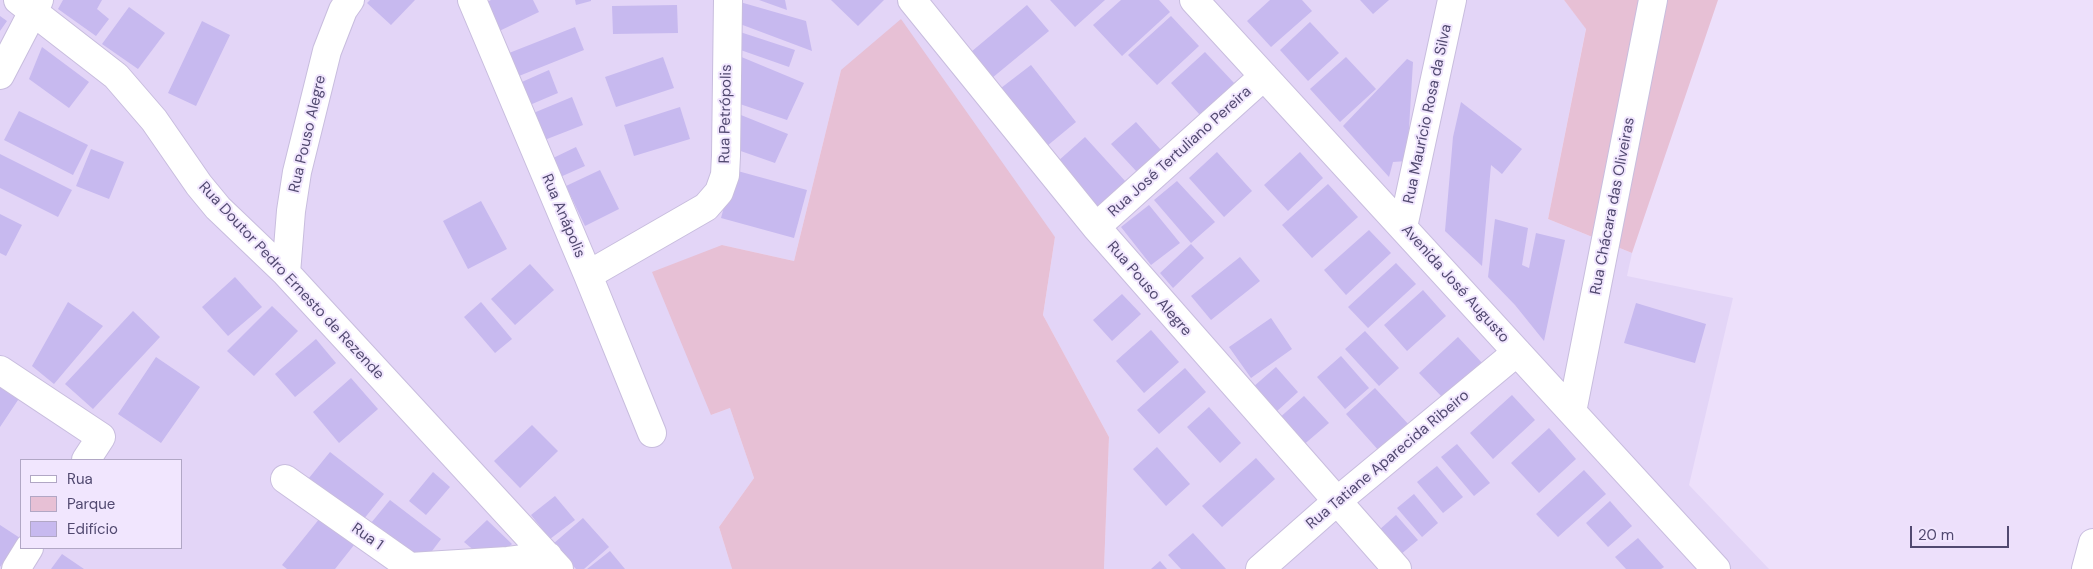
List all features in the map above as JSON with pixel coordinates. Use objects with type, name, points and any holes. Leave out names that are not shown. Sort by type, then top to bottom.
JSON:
[{"type":"street","name":"Rua Pouso Alegre","points":[[286,273],[291,211],[297,172],[327,51],[350,0]]},
{"type":"street","name":"Rua Anápolis","points":[[472,0],[588,275],[652,433]]},
{"type":"street","name":"Rua Petrópolis","points":[[588,275],[706,207],[719,192],[725,175],[726,156],[728,0]]},
{"type":"street","name":"Rua Pouso Alegre","points":[[912,0],[1096,227],[1396,569]]},
{"type":"street","name":"Avenida José Augusto","points":[[1194,0],[1716,569]]},
{"type":"street","name":"Rua Maurício Rosa da Silva","points":[[1403,227],[1452,0]]},
{"type":"street","name":"Rua Chácara das Oliveiras","points":[[1572,412],[1653,0]]},
{"type":"street","name":"Rua Doutor Pedro Ernesto de Rezende","points":[[30,4],[116,76],[154,120],[199,185],[218,208],[286,273],[554,562]]},
{"type":"street","points":[[0,75],[30,4]]},
{"type":"street","name":"Rua José Tertuliano Pereira","points":[[1096,227],[1264,76]]},
{"type":"street","name":"Rua Tatiane Aparecida Ribeiro","points":[[1260,569],[1336,502],[1517,352]]},
{"type":"street","points":[[0,370],[101,437],[87,459]]},
{"type":"street","name":"Rua 1","points":[[285,479],[408,568],[508,561],[554,562]]},
{"type":"street","points":[[2086,569],[2093,543]]},
{"type":"street","points":[[16,569],[28,549]]},
{"type":"shaded area","points":[[0,0],[1564,0],[1586,28],[1548,219],[1632,253],[1627,276],[1733,298],[1689,485],[1769,569],[1104,569],[1109,437],[1043,315],[1055,237],[841,70],[794,261],[722,245],[711,415],[730,408],[754,478],[719,527],[732,569],[0,569]]},
{"type":"green space","points":[[1564,0],[1718,0],[1632,253],[1548,219],[1586,29]]},
{"type":"green space","points":[[901,19],[1055,237],[1043,315],[1109,437],[1104,569],[732,569],[719,527],[754,478],[730,408],[711,415],[652,272],[722,245],[794,261],[841,70]]},
{"type":"building","points":[[63,0],[102,0],[97,9],[109,19],[96,36],[58,9]]},
{"type":"building","points":[[370,0],[415,0],[391,25],[367,3]]},
{"type":"building","points":[[491,0],[533,0],[539,12],[493,34],[479,6]]},
{"type":"building","points":[[575,0],[591,0],[591,1],[576,5]]},
{"type":"building","points":[[733,0],[806,21],[812,51],[732,21]]},
{"type":"building","points":[[759,0],[785,0],[787,10]]},
{"type":"building","points":[[831,0],[884,0],[858,26]]},
{"type":"building","points":[[1050,0],[1105,0],[1075,27]]},
{"type":"building","points":[[1121,0],[1159,0],[1170,12],[1122,56],[1093,25]]},
{"type":"building","points":[[1270,0],[1302,0],[1312,11],[1271,47],[1247,21]]},
{"type":"building","points":[[1360,0],[1389,0],[1373,14]]},
{"type":"building","points":[[677,5],[678,33],[613,34],[612,6]]},
{"type":"building","points":[[1027,5],[1049,31],[992,78],[971,52]]},
{"type":"building","points":[[129,7],[165,33],[138,69],[102,44]]},
{"type":"building","points":[[0,16],[7,21],[0,31]]},
{"type":"building","points":[[1171,16],[1199,46],[1157,85],[1128,55]]},
{"type":"building","points":[[202,21],[230,35],[196,106],[168,93]]},
{"type":"building","points":[[1310,22],[1339,53],[1308,81],[1280,50]]},
{"type":"building","points":[[575,27],[584,50],[514,78],[504,55]]},
{"type":"building","points":[[737,31],[795,50],[789,67],[732,47]]},
{"type":"building","points":[[42,47],[89,82],[69,108],[29,79]]},
{"type":"building","points":[[727,51],[804,83],[787,120],[731,101]]},
{"type":"building","points":[[1205,52],[1235,84],[1200,115],[1171,83]]},
{"type":"building","points":[[663,57],[674,88],[616,107],[605,77]]},
{"type":"building","points":[[1346,57],[1376,89],[1340,122],[1310,89]]},
{"type":"building","points":[[1407,59],[1413,62],[1407,161],[1393,162],[1389,177],[1343,126]]},
{"type":"building","points":[[1031,65],[1076,122],[1047,146],[1001,88]]},
{"type":"building","points":[[549,70],[558,93],[525,107],[515,85]]},
{"type":"building","points":[[572,97],[583,125],[542,141],[531,114]]},
{"type":"building","points":[[1461,102],[1522,149],[1502,174],[1491,165],[1482,266],[1445,231],[1453,137]]},
{"type":"building","points":[[680,107],[690,139],[634,156],[624,125]]},
{"type":"building","points":[[19,111],[88,145],[73,175],[4,140]]},
{"type":"building","points":[[731,111],[788,134],[775,163],[732,148]]},
{"type":"building","points":[[1136,122],[1161,150],[1137,172],[1111,144]]},
{"type":"building","points":[[1085,137],[1126,182],[1098,207],[1057,162]]},
{"type":"building","points":[[576,147],[585,166],[558,178],[549,160]]},
{"type":"building","points":[[91,149],[124,162],[109,199],[76,186]]},
{"type":"building","points":[[1217,152],[1252,191],[1224,217],[1189,178]]},
{"type":"building","points":[[1300,152],[1323,178],[1288,211],[1264,185]]},
{"type":"building","points":[[0,154],[72,190],[58,217],[0,188]]},
{"type":"building","points":[[600,170],[619,209],[585,226],[566,186]]},
{"type":"building","points":[[734,170],[807,190],[794,238],[721,218]]},
{"type":"building","points":[[1177,181],[1215,222],[1191,243],[1154,200]]},
{"type":"building","points":[[1328,184],[1358,217],[1312,258],[1282,225]]},
{"type":"building","points":[[481,201],[507,249],[468,269],[443,221]]},
{"type":"building","points":[[1149,205],[1180,243],[1151,265],[1121,227]]},
{"type":"building","points":[[0,214],[22,225],[6,256],[0,253]]},
{"type":"building","points":[[1495,219],[1528,228],[1522,265],[1529,268],[1536,233],[1565,240],[1544,341],[1515,305],[1488,277]]},
{"type":"building","points":[[1369,230],[1391,253],[1346,295],[1324,270]]},
{"type":"building","points":[[1191,244],[1204,258],[1173,288],[1160,273]]},
{"type":"building","points":[[1240,257],[1260,281],[1211,320],[1191,296]]},
{"type":"building","points":[[1396,263],[1416,284],[1368,328],[1348,307]]},
{"type":"building","points":[[530,264],[554,290],[515,325],[491,299]]},
{"type":"building","points":[[235,277],[262,307],[228,336],[202,307]]},
{"type":"building","points":[[1423,290],[1446,316],[1407,351],[1384,325]]},
{"type":"building","points":[[1122,294],[1141,314],[1112,341],[1093,320]]},
{"type":"building","points":[[68,302],[103,326],[54,384],[32,366]]},
{"type":"building","points":[[481,302],[512,339],[495,353],[464,317]]},
{"type":"building","points":[[1636,303],[1706,324],[1695,363],[1624,343]]},
{"type":"building","points":[[272,306],[298,331],[254,376],[227,351]]},
{"type":"building","points":[[133,311],[160,337],[93,409],[65,384]]},
{"type":"building","points":[[1271,318],[1292,349],[1251,378],[1229,347]]},
{"type":"building","points":[[1151,330],[1179,362],[1144,393],[1116,361]]},
{"type":"building","points":[[1365,331],[1399,368],[1379,386],[1345,349]]},
{"type":"building","points":[[1458,337],[1483,364],[1444,399],[1419,373]]},
{"type":"building","points":[[316,339],[336,363],[295,397],[275,374]]},
{"type":"building","points":[[1341,356],[1369,388],[1345,409],[1317,377]]},
{"type":"building","points":[[156,357],[200,387],[161,443],[118,414]]},
{"type":"building","points":[[1276,367],[1298,392],[1276,412],[1253,387]]},
{"type":"building","points":[[1185,368],[1206,392],[1159,434],[1137,410]]},
{"type":"building","points":[[351,378],[378,409],[339,443],[313,412]]},
{"type":"building","points":[[0,384],[20,397],[0,427]]},
{"type":"building","points":[[1375,388],[1410,426],[1380,452],[1346,414]]},
{"type":"building","points":[[1512,395],[1535,420],[1493,459],[1470,433]]},
{"type":"building","points":[[1304,396],[1329,423],[1301,447],[1277,420]]},
{"type":"building","points":[[1209,407],[1241,443],[1220,463],[1187,427]]},
{"type":"building","points":[[532,425],[558,451],[520,488],[494,461]]},
{"type":"building","points":[[1549,428],[1576,459],[1539,493],[1511,463]]},
{"type":"building","points":[[1457,444],[1490,483],[1474,496],[1441,457]]},
{"type":"building","points":[[1157,447],[1190,484],[1166,506],[1133,469]]},
{"type":"building","points":[[330,452],[384,494],[363,520],[309,478]]},
{"type":"building","points":[[1256,458],[1275,479],[1222,527],[1202,506]]},
{"type":"building","points":[[1437,466],[1463,497],[1443,513],[1417,482]]},
{"type":"building","points":[[1584,470],[1606,494],[1558,537],[1536,514]]},
{"type":"building","points":[[433,472],[450,487],[426,515],[409,501]]},
{"type":"building","points":[[1414,494],[1438,523],[1422,537],[1397,508]]},
{"type":"building","points":[[555,496],[575,520],[550,539],[531,515]]},
{"type":"building","points":[[390,500],[441,539],[423,563],[371,523]]},
{"type":"building","points":[[1610,501],[1632,526],[1608,547],[1586,523]]},
{"type":"building","points":[[1396,515],[1418,540],[1400,555],[1379,530]]},
{"type":"building","points":[[320,518],[354,545],[335,569],[287,569],[282,565]]},
{"type":"building","points":[[583,518],[609,547],[584,569],[576,569],[553,544]]},
{"type":"building","points":[[487,520],[512,544],[500,555],[482,557],[464,542]]},
{"type":"building","points":[[0,525],[20,538],[0,567]]},
{"type":"building","points":[[1193,533],[1226,569],[1181,569],[1168,555]]},
{"type":"building","points":[[1638,538],[1664,567],[1661,569],[1626,569],[1615,557]]},
{"type":"building","points":[[610,551],[625,569],[587,569]]},
{"type":"building","points":[[62,554],[84,569],[51,569]]},
{"type":"building","points":[[1160,561],[1167,569],[1151,569]]}]
